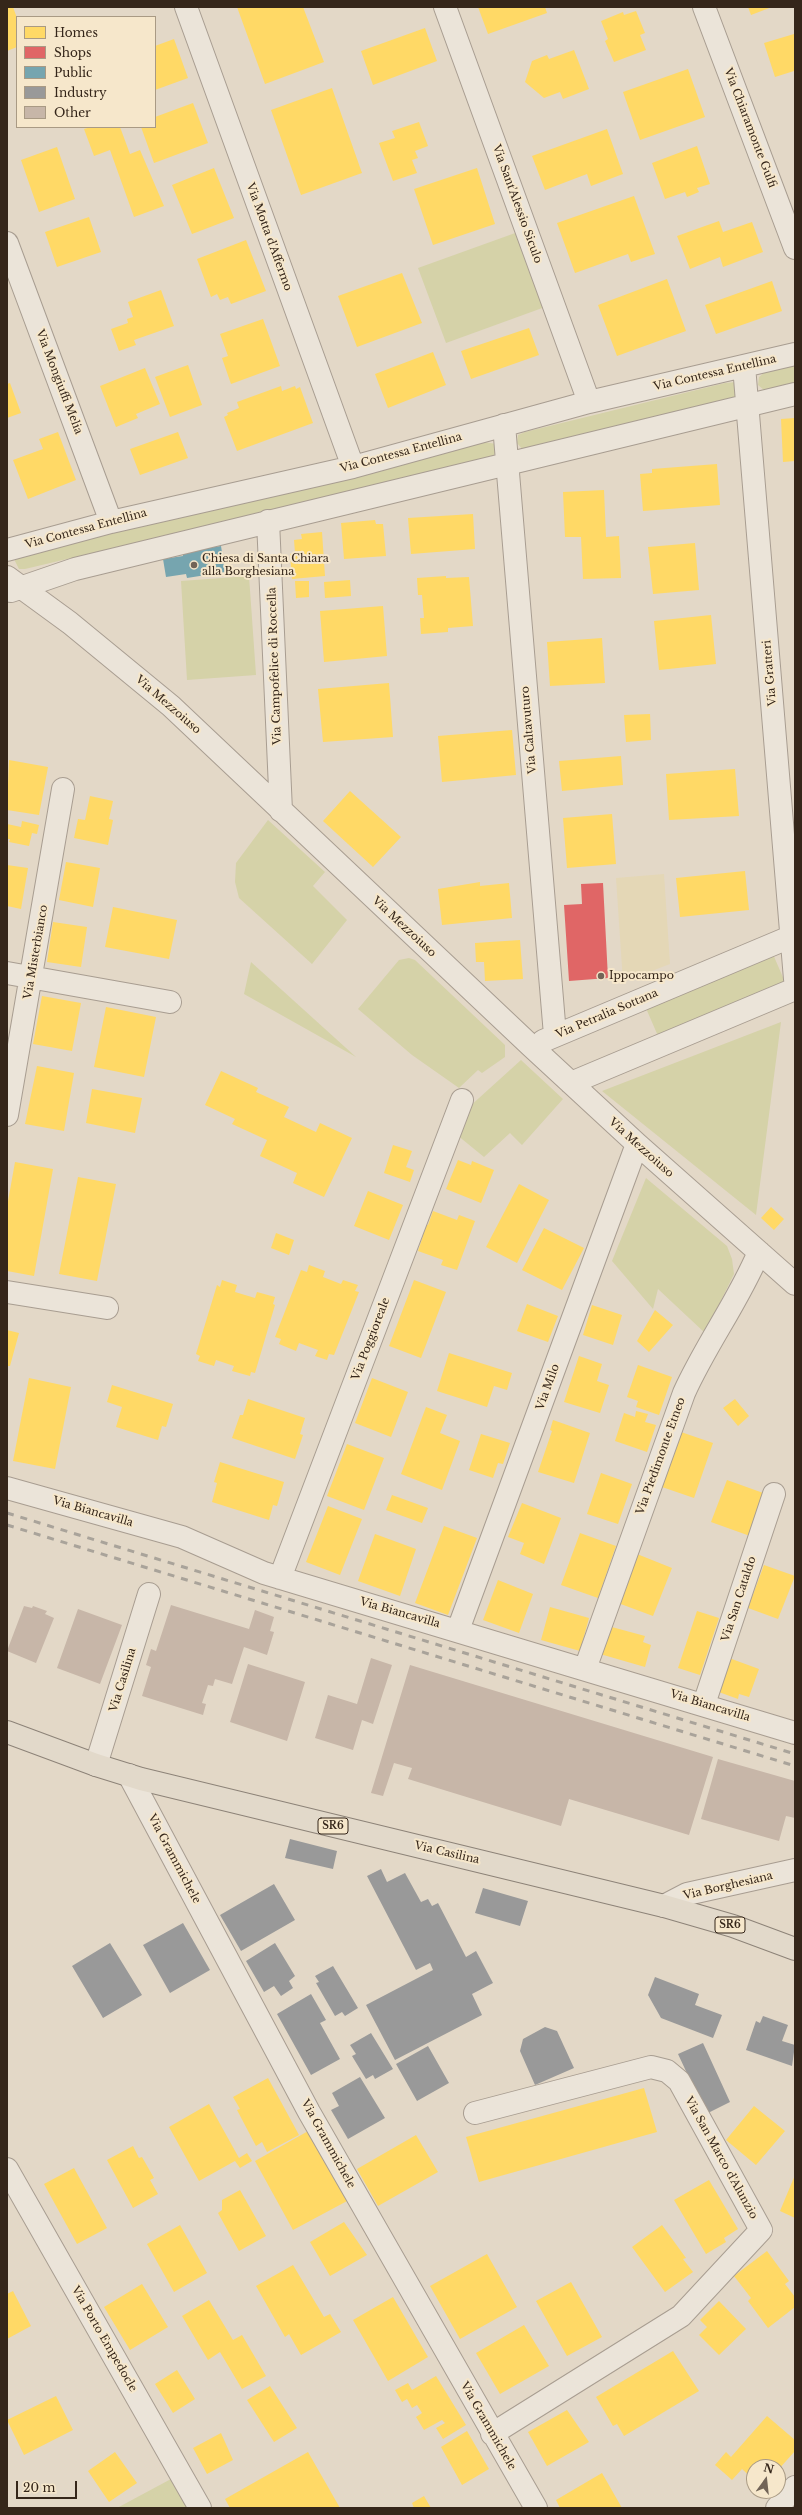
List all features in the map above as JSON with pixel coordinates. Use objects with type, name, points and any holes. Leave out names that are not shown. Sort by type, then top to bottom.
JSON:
[{"type":"main road","name":"Via Casilina","points":[[7,1732],[96,1765],[129,1775],[664,1906],[733,1926],[795,1949]]},
{"type":"street","name":"Via Motta d'Affermo","points":[[186,7],[353,467]]},
{"type":"street","name":"Via Sant'Alessio Siculo","points":[[445,7],[589,402]]},
{"type":"street","name":"Via Chiaramonte Gulfi","points":[[704,7],[795,248]]},
{"type":"street","name":"Via Mongiuffi Melia","points":[[7,243],[111,522]]},
{"type":"street","name":"Via Contessa Entellina","points":[[7,550],[111,522],[353,467],[589,402],[795,354]]},
{"type":"street","name":"Via Gratteri","points":[[744,366],[749,406],[793,936],[795,980]]},
{"type":"street","points":[[11,586],[268,521],[795,394]]},
{"type":"street","name":"Via Caltavuturo","points":[[504,425],[506,464],[555,1035]]},
{"type":"street","name":"Via Campofelice di Roccella","points":[[268,521],[281,811]]},
{"type":"street","name":"Via Mezzoiuso","points":[[11,586],[76,628],[166,702],[531,1046],[637,1144],[795,1284]]},
{"type":"street","name":"Via Misterbianco","points":[[7,1115],[32,978],[63,788]]},
{"type":"street","name":"Via Petralia Sottana","points":[[531,1046],[793,936]]},
{"type":"street","points":[[7,973],[170,1002]]},
{"type":"street","points":[[571,1083],[795,989]]},
{"type":"street","name":"Via Poggioreale","points":[[280,1578],[462,1100]]},
{"type":"street","name":"Via Milo","points":[[458,1630],[637,1144]]},
{"type":"street","name":"Via Piedimonte Etneo","points":[[585,1669],[684,1393],[696,1368],[737,1298],[758,1252]]},
{"type":"street","points":[[7,1292],[108,1308]]},
{"type":"street","name":"Via Biancavilla","points":[[7,1488],[182,1536],[248,1567],[280,1578],[795,1732]]},
{"type":"street","name":"Via San Cataldo","points":[[704,1704],[774,1494]]},
{"type":"street","name":"Via Casilina","points":[[96,1765],[148,1594]]},
{"type":"street","name":"Via Grammichele","points":[[129,1775],[309,2112],[492,2434],[536,2508]]},
{"type":"street","name":"Via Borghesiana","points":[[664,1906],[687,1894],[795,1870]]},
{"type":"street","name":"Via San Marco d'Alunzio","points":[[475,2113],[651,2067],[667,2071],[679,2081],[760,2230],[681,2316],[492,2434]]},
{"type":"street","name":"Via Porto Empedocle","points":[[7,2169],[200,2508]]},
{"type":"street","points":[[777,2508],[795,2487]]},
{"type":"shaded area","points":[[518,232],[545,307],[446,343],[418,268]]},
{"type":"shaded area","points":[[795,365],[795,384],[764,390],[758,385],[759,377],[765,372]]},
{"type":"shaded area","points":[[737,382],[737,396],[733,398],[523,450],[517,443],[518,435],[525,432],[725,383]]},
{"type":"shaded area","points":[[484,442],[496,444],[497,450],[492,458],[25,569],[19,569],[14,559],[16,555]]},
{"type":"shaded area","points":[[249,576],[256,675],[187,680],[181,581]]},
{"type":"shaded area","points":[[268,820],[325,872],[313,886],[347,920],[312,964],[239,898],[235,882],[236,863]]},
{"type":"shaded area","points":[[664,874],[670,964],[623,982],[616,878]]},
{"type":"shaded area","points":[[772,952],[785,982],[658,1036],[645,1006]]},
{"type":"shaded area","points":[[409,958],[415,960],[505,1045],[505,1057],[482,1073],[478,1070],[459,1088],[412,1055],[358,1009],[399,960]]},
{"type":"shaded area","points":[[251,962],[356,1057],[244,994]]},
{"type":"shaded area","points":[[781,1022],[756,1215],[602,1091]]},
{"type":"shaded area","points":[[521,1060],[563,1099],[522,1145],[510,1133],[484,1157],[457,1135],[468,1108]]},
{"type":"shaded area","points":[[646,1178],[727,1246],[732,1259],[734,1274],[705,1333],[658,1289],[653,1309],[612,1261]]},
{"type":"shaded area","points":[[171,2479],[188,2508],[117,2508]]},
{"type":"building: Homes","points":[[7,7],[13,7],[16,16],[16,47],[7,51]]},
{"type":"building: Homes","points":[[237,7],[303,7],[324,62],[265,84]]},
{"type":"building: Homes","points":[[478,7],[545,7],[547,13],[488,34]]},
{"type":"building: Homes","points":[[748,7],[772,7],[751,15]]},
{"type":"building: Homes","points":[[636,11],[645,33],[640,35],[646,50],[614,62],[605,41],[608,39],[601,21],[623,12],[624,15]]},
{"type":"building: Homes","points":[[425,28],[437,61],[373,85],[361,51]]},
{"type":"building: Homes","points":[[794,34],[794,71],[775,77],[764,43]]},
{"type":"building: Homes","points":[[174,39],[188,78],[156,90],[156,46]]},
{"type":"building: Homes","points":[[574,50],[589,89],[563,99],[560,92],[544,98],[525,82],[532,61],[547,55],[549,59]]},
{"type":"building: Homes","points":[[688,69],[705,117],[640,140],[623,92]]},
{"type":"building: Homes","points":[[332,88],[362,173],[301,195],[271,110]]},
{"type":"building: Homes","points":[[193,103],[208,143],[154,163],[141,128],[156,128],[156,117]]},
{"type":"building: Homes","points":[[419,122],[428,146],[415,151],[418,158],[412,160],[417,173],[393,181],[379,143],[395,138],[392,131]]},
{"type":"building: Homes","points":[[120,128],[130,154],[140,150],[164,206],[134,217],[110,150],[94,156],[84,129]]},
{"type":"building: Homes","points":[[607,129],[623,174],[591,186],[587,174],[545,190],[532,156]]},
{"type":"building: Homes","points":[[697,146],[710,184],[697,188],[699,192],[687,197],[685,192],[665,199],[652,163]]},
{"type":"building: Homes","points":[[57,147],[75,199],[39,212],[21,160]]},
{"type":"building: Homes","points":[[214,168],[234,218],[192,234],[172,185]]},
{"type":"building: Homes","points":[[477,168],[495,224],[433,245],[414,189]]},
{"type":"building: Homes","points":[[634,196],[655,254],[631,262],[628,254],[575,273],[557,223]]},
{"type":"building: Homes","points":[[89,217],[101,252],[57,267],[45,232]]},
{"type":"building: Homes","points":[[719,221],[723,232],[752,222],[763,252],[723,267],[720,257],[690,269],[677,236]]},
{"type":"building: Homes","points":[[246,240],[266,291],[231,304],[228,297],[220,300],[217,294],[211,297],[197,259]]},
{"type":"building: Homes","points":[[402,273],[422,323],[357,347],[338,296]]},
{"type":"building: Homes","points":[[667,279],[686,331],[617,356],[598,305]]},
{"type":"building: Homes","points":[[772,281],[782,311],[716,334],[705,305]]},
{"type":"building: Homes","points":[[161,290],[174,326],[134,340],[136,345],[119,351],[111,329],[128,323],[127,319],[133,317],[128,302]]},
{"type":"building: Homes","points":[[263,319],[280,366],[231,384],[222,358],[228,356],[220,334]]},
{"type":"building: Homes","points":[[529,328],[539,355],[471,379],[461,351]]},
{"type":"building: Homes","points":[[433,352],[446,385],[388,408],[375,374]]},
{"type":"building: Homes","points":[[188,365],[202,405],[170,417],[155,377]]},
{"type":"building: Homes","points":[[145,368],[160,404],[136,414],[138,418],[116,427],[100,386]]},
{"type":"building: Homes","points":[[10,383],[21,413],[7,418],[7,384]]},
{"type":"building: Homes","points":[[281,386],[282,391],[295,386],[296,389],[300,387],[313,423],[237,451],[224,417],[228,415],[227,413],[239,408],[237,402]]},
{"type":"building: Homes","points":[[795,418],[795,461],[783,462],[781,419]]},
{"type":"building: Homes","points":[[58,432],[76,480],[28,499],[13,460],[43,449],[39,439]]},
{"type":"building: Homes","points":[[178,432],[188,458],[140,475],[130,449]]},
{"type":"building: Homes","points":[[717,464],[720,505],[643,511],[640,474],[652,473],[652,469]]},
{"type":"building: Homes","points":[[604,490],[606,537],[619,536],[621,578],[583,579],[581,537],[565,537],[563,492]]},
{"type":"building: Homes","points":[[473,514],[475,549],[411,554],[408,518]]},
{"type":"building: Homes","points":[[375,520],[376,524],[383,524],[386,556],[344,559],[341,523]]},
{"type":"building: Homes","points":[[322,532],[325,576],[292,579],[290,554],[295,553],[294,540],[302,539],[301,534]]},
{"type":"building: Homes","points":[[695,543],[699,590],[653,594],[648,547]]},
{"type":"building: Homes","points":[[446,576],[446,578],[469,577],[473,626],[448,628],[448,632],[421,634],[420,618],[424,618],[422,595],[418,595],[417,578]]},
{"type":"building: Homes","points":[[350,580],[351,596],[325,598],[324,582]]},
{"type":"building: Homes","points":[[295,581],[309,581],[309,597],[296,598]]},
{"type":"building: Homes","points":[[383,606],[387,656],[324,662],[320,611]]},
{"type":"building: Homes","points":[[711,615],[716,664],[659,670],[654,621]]},
{"type":"building: Homes","points":[[602,638],[605,683],[550,686],[547,642]]},
{"type":"building: Homes","points":[[389,683],[393,737],[323,742],[318,689]]},
{"type":"building: Homes","points":[[650,714],[651,740],[626,742],[624,715]]},
{"type":"building: Homes","points":[[512,730],[516,775],[442,782],[438,736]]},
{"type":"building: Homes","points":[[621,756],[623,785],[562,791],[559,761]]},
{"type":"building: Homes","points":[[9,760],[48,767],[39,815],[7,810]]},
{"type":"building: Homes","points":[[735,769],[739,816],[669,820],[666,774]]},
{"type":"building: Homes","points":[[350,791],[401,837],[373,867],[323,821]]},
{"type":"building: Homes","points":[[90,796],[113,801],[109,819],[113,820],[108,845],[74,838],[78,819],[85,820]]},
{"type":"building: Homes","points":[[612,814],[616,864],[567,868],[563,818]]},
{"type":"building: Homes","points":[[22,821],[39,825],[37,834],[32,833],[29,846],[9,842],[10,839],[7,839],[7,824],[21,827]]},
{"type":"building: Homes","points":[[66,862],[100,868],[93,907],[59,900]]},
{"type":"building: Homes","points":[[7,865],[28,868],[21,909],[7,906]]},
{"type":"building: Homes","points":[[745,871],[749,910],[680,917],[676,878]]},
{"type":"building: Homes","points":[[480,882],[480,886],[509,883],[512,918],[442,925],[438,889]]},
{"type":"building: Homes","points":[[113,907],[177,920],[169,959],[105,947]]},
{"type":"building: Homes","points":[[53,922],[87,927],[81,967],[47,962]]},
{"type":"building: Homes","points":[[520,940],[523,979],[485,981],[484,962],[476,962],[475,943]]},
{"type":"building: Homes","points":[[42,996],[81,1003],[72,1051],[33,1044]]},
{"type":"building: Homes","points":[[106,1007],[156,1017],[144,1077],[94,1067]]},
{"type":"building: Homes","points":[[37,1066],[74,1073],[64,1131],[25,1124]]},
{"type":"building: Homes","points":[[221,1071],[258,1088],[256,1092],[289,1107],[284,1117],[316,1132],[320,1123],[352,1138],[324,1197],[293,1183],[297,1173],[260,1156],[267,1140],[232,1124],[235,1119],[205,1105]]},
{"type":"building: Homes","points":[[92,1089],[142,1098],[135,1133],[86,1123]]},
{"type":"building: Homes","points":[[393,1145],[412,1151],[406,1167],[414,1170],[410,1182],[384,1173]]},
{"type":"building: Homes","points":[[458,1160],[471,1165],[472,1161],[494,1170],[481,1203],[446,1189]]},
{"type":"building: Homes","points":[[15,1162],[53,1169],[34,1276],[7,1271],[7,1207]]},
{"type":"building: Homes","points":[[78,1177],[116,1184],[97,1281],[59,1274]]},
{"type":"building: Homes","points":[[519,1184],[549,1200],[517,1263],[486,1247]]},
{"type":"building: Homes","points":[[368,1191],[403,1205],[389,1240],[354,1226]]},
{"type":"building: Homes","points":[[771,1207],[784,1219],[774,1230],[761,1218]]},
{"type":"building: Homes","points":[[433,1211],[457,1220],[459,1215],[475,1221],[457,1270],[441,1265],[443,1260],[418,1251],[423,1236],[419,1235],[423,1224],[428,1225]]},
{"type":"building: Homes","points":[[544,1228],[584,1248],[562,1290],[522,1270]]},
{"type":"building: Homes","points":[[276,1233],[294,1240],[289,1255],[271,1248]]},
{"type":"building: Homes","points":[[309,1265],[325,1271],[323,1277],[341,1284],[343,1280],[358,1285],[355,1291],[359,1292],[334,1355],[329,1354],[327,1360],[315,1356],[318,1350],[299,1343],[296,1351],[279,1344],[281,1339],[275,1337],[301,1270],[307,1272]]},
{"type":"building: Homes","points":[[222,1280],[237,1285],[235,1292],[255,1298],[257,1292],[275,1297],[273,1304],[275,1305],[255,1373],[251,1372],[250,1376],[232,1371],[234,1366],[216,1360],[214,1366],[198,1361],[200,1356],[196,1354],[217,1285],[220,1287]]},
{"type":"building: Homes","points":[[414,1280],[446,1292],[421,1358],[389,1346]]},
{"type":"building: Homes","points":[[527,1304],[558,1316],[548,1342],[517,1331]]},
{"type":"building: Homes","points":[[592,1305],[622,1315],[613,1345],[583,1335]]},
{"type":"building: Homes","points":[[655,1310],[673,1325],[649,1352],[637,1341]]},
{"type":"building: Homes","points":[[7,1330],[19,1333],[10,1366],[7,1366]]},
{"type":"building: Homes","points":[[449,1353],[512,1373],[507,1390],[494,1386],[487,1407],[437,1391]]},
{"type":"building: Homes","points":[[579,1356],[602,1364],[597,1381],[609,1385],[600,1413],[564,1402]]},
{"type":"building: Homes","points":[[638,1365],[672,1377],[659,1415],[636,1407],[638,1401],[627,1397]]},
{"type":"building: Homes","points":[[29,1378],[71,1387],[55,1469],[13,1461]]},
{"type":"building: Homes","points":[[372,1378],[408,1392],[391,1437],[355,1423]]},
{"type":"building: Homes","points":[[112,1385],[173,1404],[166,1427],[162,1426],[158,1440],[116,1427],[122,1407],[107,1402]]},
{"type":"building: Homes","points":[[248,1399],[305,1418],[300,1434],[303,1435],[295,1459],[232,1438],[240,1415],[243,1415]]},
{"type":"building: Homes","points":[[735,1399],[749,1416],[738,1426],[723,1408]]},
{"type":"building: Homes","points":[[426,1407],[447,1415],[440,1433],[460,1441],[442,1490],[401,1474]]},
{"type":"building: Homes","points":[[636,1411],[648,1414],[645,1422],[656,1425],[647,1452],[615,1441],[624,1413],[635,1417]]},
{"type":"building: Homes","points":[[553,1420],[590,1433],[574,1483],[538,1472],[552,1431],[550,1430]]},
{"type":"building: Homes","points":[[681,1432],[713,1443],[694,1498],[662,1487]]},
{"type":"building: Homes","points":[[481,1434],[510,1443],[503,1464],[498,1463],[493,1478],[469,1470]]},
{"type":"building: Homes","points":[[347,1444],[384,1458],[364,1510],[327,1496]]},
{"type":"building: Homes","points":[[220,1462],[284,1482],[277,1506],[273,1505],[269,1520],[212,1502],[217,1483],[214,1482]]},
{"type":"building: Homes","points":[[601,1473],[632,1484],[618,1524],[587,1514]]},
{"type":"building: Homes","points":[[727,1480],[766,1494],[750,1536],[711,1522]]},
{"type":"building: Homes","points":[[392,1495],[428,1508],[422,1523],[386,1510]]},
{"type":"building: Homes","points":[[522,1503],[561,1518],[544,1564],[520,1554],[524,1543],[508,1537]]},
{"type":"building: Homes","points":[[328,1506],[362,1519],[340,1575],[306,1562]]},
{"type":"building: Homes","points":[[444,1526],[477,1538],[448,1615],[415,1603]]},
{"type":"building: Homes","points":[[580,1533],[616,1546],[598,1598],[561,1585]]},
{"type":"building: Homes","points":[[375,1534],[416,1549],[400,1596],[358,1581]]},
{"type":"building: Homes","points":[[637,1554],[672,1568],[653,1616],[618,1603]]},
{"type":"building: Homes","points":[[764,1565],[795,1576],[778,1619],[748,1608]]},
{"type":"building: Homes","points":[[498,1580],[533,1594],[519,1633],[483,1620]]},
{"type":"building: Homes","points":[[550,1607],[589,1618],[580,1651],[541,1640]]},
{"type":"building: Homes","points":[[697,1611],[719,1618],[700,1675],[678,1668]]},
{"type":"building: Homes","points":[[608,1626],[645,1636],[643,1642],[651,1645],[645,1667],[600,1654]]},
{"type":"building: Homes","points":[[729,1658],[759,1669],[749,1697],[739,1694],[738,1699],[716,1691]]},
{"type":"building: Homes","points":[[268,2078],[299,2135],[267,2152],[262,2142],[256,2146],[237,2110],[240,2109],[233,2097]]},
{"type":"building: Homes","points":[[644,2088],[657,2132],[479,2182],[466,2137]]},
{"type":"building: Homes","points":[[209,2104],[239,2158],[247,2153],[252,2161],[240,2168],[235,2161],[199,2181],[169,2127]]},
{"type":"building: Homes","points":[[754,2106],[785,2131],[756,2165],[726,2140]]},
{"type":"building: Homes","points":[[310,2130],[349,2200],[293,2230],[255,2161]]},
{"type":"building: Homes","points":[[416,2135],[438,2172],[378,2206],[357,2169]]},
{"type":"building: Homes","points":[[133,2146],[139,2158],[142,2157],[154,2178],[150,2180],[158,2194],[133,2208],[107,2160]]},
{"type":"building: Homes","points":[[74,2168],[107,2228],[77,2244],[44,2184]]},
{"type":"building: Homes","points":[[795,2175],[795,2218],[780,2211]]},
{"type":"building: Homes","points":[[709,2180],[738,2229],[724,2238],[726,2242],[706,2254],[674,2200]]},
{"type":"building: Homes","points":[[240,2190],[266,2236],[239,2251],[218,2213],[222,2210],[222,2200]]},
{"type":"building: Homes","points":[[344,2222],[367,2255],[330,2276],[310,2242]]},
{"type":"building: Homes","points":[[180,2225],[207,2273],[174,2292],[147,2244]]},
{"type":"building: Homes","points":[[662,2225],[686,2258],[683,2259],[693,2272],[665,2292],[632,2247]]},
{"type":"building: Homes","points":[[767,2251],[789,2281],[785,2284],[795,2297],[795,2307],[768,2328],[748,2301],[751,2298],[734,2276]]},
{"type":"building: Homes","points":[[487,2254],[517,2307],[460,2339],[430,2286]]},
{"type":"building: Homes","points":[[293,2265],[324,2317],[330,2314],[341,2332],[301,2355],[289,2334],[285,2337],[256,2286]]},
{"type":"building: Homes","points":[[571,2282],[602,2337],[567,2356],[536,2301]]},
{"type":"building: Homes","points":[[142,2284],[168,2327],[130,2350],[104,2307]]},
{"type":"building: Homes","points":[[13,2291],[31,2326],[7,2339],[7,2294]]},
{"type":"building: Homes","points":[[393,2297],[428,2357],[388,2381],[353,2320]]},
{"type":"building: Homes","points":[[209,2300],[233,2340],[242,2335],[266,2376],[242,2389],[220,2352],[208,2360],[182,2316]]},
{"type":"building: Homes","points":[[719,2301],[746,2329],[719,2355],[699,2335],[707,2327],[700,2320]]},
{"type":"building: Homes","points":[[524,2325],[549,2366],[500,2394],[476,2353]]},
{"type":"building: Homes","points":[[673,2351],[699,2391],[624,2436],[617,2424],[613,2426],[596,2397]]},
{"type":"building: Homes","points":[[177,2370],[195,2399],[173,2413],[155,2384]]},
{"type":"building: Homes","points":[[436,2376],[466,2425],[443,2439],[436,2428],[445,2423],[442,2420],[424,2430],[416,2417],[422,2413],[417,2405],[412,2408],[407,2399],[402,2402],[395,2390],[408,2383],[412,2390]]},
{"type":"building: Homes","points":[[270,2386],[297,2428],[274,2442],[247,2400]]},
{"type":"building: Homes","points":[[56,2396],[73,2430],[24,2455],[7,2420]]},
{"type":"building: Homes","points":[[567,2410],[589,2442],[547,2466],[528,2432]]},
{"type":"building: Homes","points":[[767,2416],[795,2440],[795,2451],[786,2461],[786,2459],[746,2459],[746,2473],[742,2469],[732,2480],[715,2465],[726,2452],[731,2457]]},
{"type":"building: Homes","points":[[467,2431],[489,2469],[462,2485],[441,2447]]},
{"type":"building: Homes","points":[[221,2433],[233,2460],[207,2474],[193,2448]]},
{"type":"building: Homes","points":[[115,2452],[137,2483],[109,2502],[88,2471]]},
{"type":"building: Homes","points":[[308,2452],[340,2508],[230,2508],[225,2499]]},
{"type":"building: Homes","points":[[602,2473],[622,2508],[560,2508],[556,2500]]},
{"type":"building: Homes","points":[[424,2496],[431,2508],[414,2508],[412,2503]]},
{"type":"building: Shops","points":[[603,883],[608,978],[569,981],[564,905],[582,904],[581,884]]},
{"type":"building: Public","name":"Chiesa di Santa Chiara alla Borghesiana","points":[[221,546],[225,572],[187,578],[186,574],[166,577],[163,559],[183,556],[183,552]]},
{"type":"building: Industry","points":[[290,1839],[337,1851],[333,1869],[285,1858]]},
{"type":"building: Industry","points":[[381,1869],[387,1882],[405,1873],[421,1902],[428,1899],[432,1906],[438,1903],[466,1957],[476,1951],[493,1983],[472,1994],[482,2015],[395,2060],[366,2005],[433,1970],[430,1963],[416,1970],[367,1876]]},
{"type":"building: Industry","points":[[274,1884],[295,1920],[241,1951],[220,1915]]},
{"type":"building: Industry","points":[[483,1888],[528,1901],[520,1926],[475,1913]]},
{"type":"building: Industry","points":[[183,1923],[210,1970],[170,1993],[143,1945]]},
{"type":"building: Industry","points":[[110,1943],[142,1995],[103,2018],[72,1966]]},
{"type":"building: Industry","points":[[275,1943],[295,1976],[289,1981],[293,1988],[281,1996],[274,1986],[264,1992],[246,1961]]},
{"type":"building: Industry","points":[[333,1966],[358,2008],[345,2016],[342,2012],[335,2016],[316,1983],[319,1982],[315,1976]]},
{"type":"building: Industry","points":[[655,1977],[699,1994],[695,2005],[722,2015],[713,2038],[661,2018],[648,1995]]},
{"type":"building: Industry","points":[[311,1994],[326,2020],[320,2023],[340,2059],[311,2075],[277,2014]]},
{"type":"building: Industry","points":[[763,2016],[788,2025],[782,2041],[795,2045],[792,2066],[746,2050],[756,2021],[760,2023]]},
{"type":"building: Industry","points":[[545,2027],[557,2031],[574,2068],[535,2085],[520,2051],[523,2039]]},
{"type":"building: Industry","points":[[371,2033],[393,2069],[375,2079],[373,2075],[366,2079],[352,2056],[356,2054],[350,2045]]},
{"type":"building: Industry","points":[[703,2043],[730,2102],[706,2114],[678,2054]]},
{"type":"building: Industry","points":[[428,2046],[449,2083],[417,2101],[396,2064]]},
{"type":"building: Industry","points":[[360,2077],[385,2118],[348,2139],[331,2110],[339,2106],[332,2093]]},
{"type":"building: Other","points":[[171,1605],[249,1629],[255,1610],[274,1617],[270,1631],[274,1632],[267,1655],[244,1647],[232,1684],[215,1679],[213,1686],[208,1685],[202,1703],[206,1704],[203,1715],[142,1696],[151,1667],[146,1665],[151,1649],[156,1651]]},
{"type":"building: Other","points":[[24,1606],[32,1608],[33,1606],[47,1611],[45,1614],[54,1618],[36,1663],[7,1651]]},
{"type":"building: Other","points":[[78,1609],[122,1625],[100,1684],[57,1668]]},
{"type":"building: Other","points":[[371,1658],[392,1665],[373,1724],[362,1720],[353,1750],[315,1738],[328,1695],[357,1704]]},
{"type":"building: Other","points":[[248,1664],[305,1682],[287,1741],[230,1722]]},
{"type":"building: Other","points":[[410,1665],[713,1757],[689,1835],[569,1799],[561,1826],[408,1779],[412,1768],[394,1763],[383,1796],[371,1793]]},
{"type":"building: Other","points":[[718,1759],[795,1781],[795,1818],[786,1816],[779,1841],[701,1819]]},
{"type":"railway","points":[[7,1513],[795,1754]]},
{"type":"railway","points":[[7,1525],[795,1766]]},
{"type":"place","name":"Chiesa di Santa Chiara alla Borghesiana","points":[[194,565]]},
{"type":"place","name":"Ippocampo","points":[[601,976]]}]
